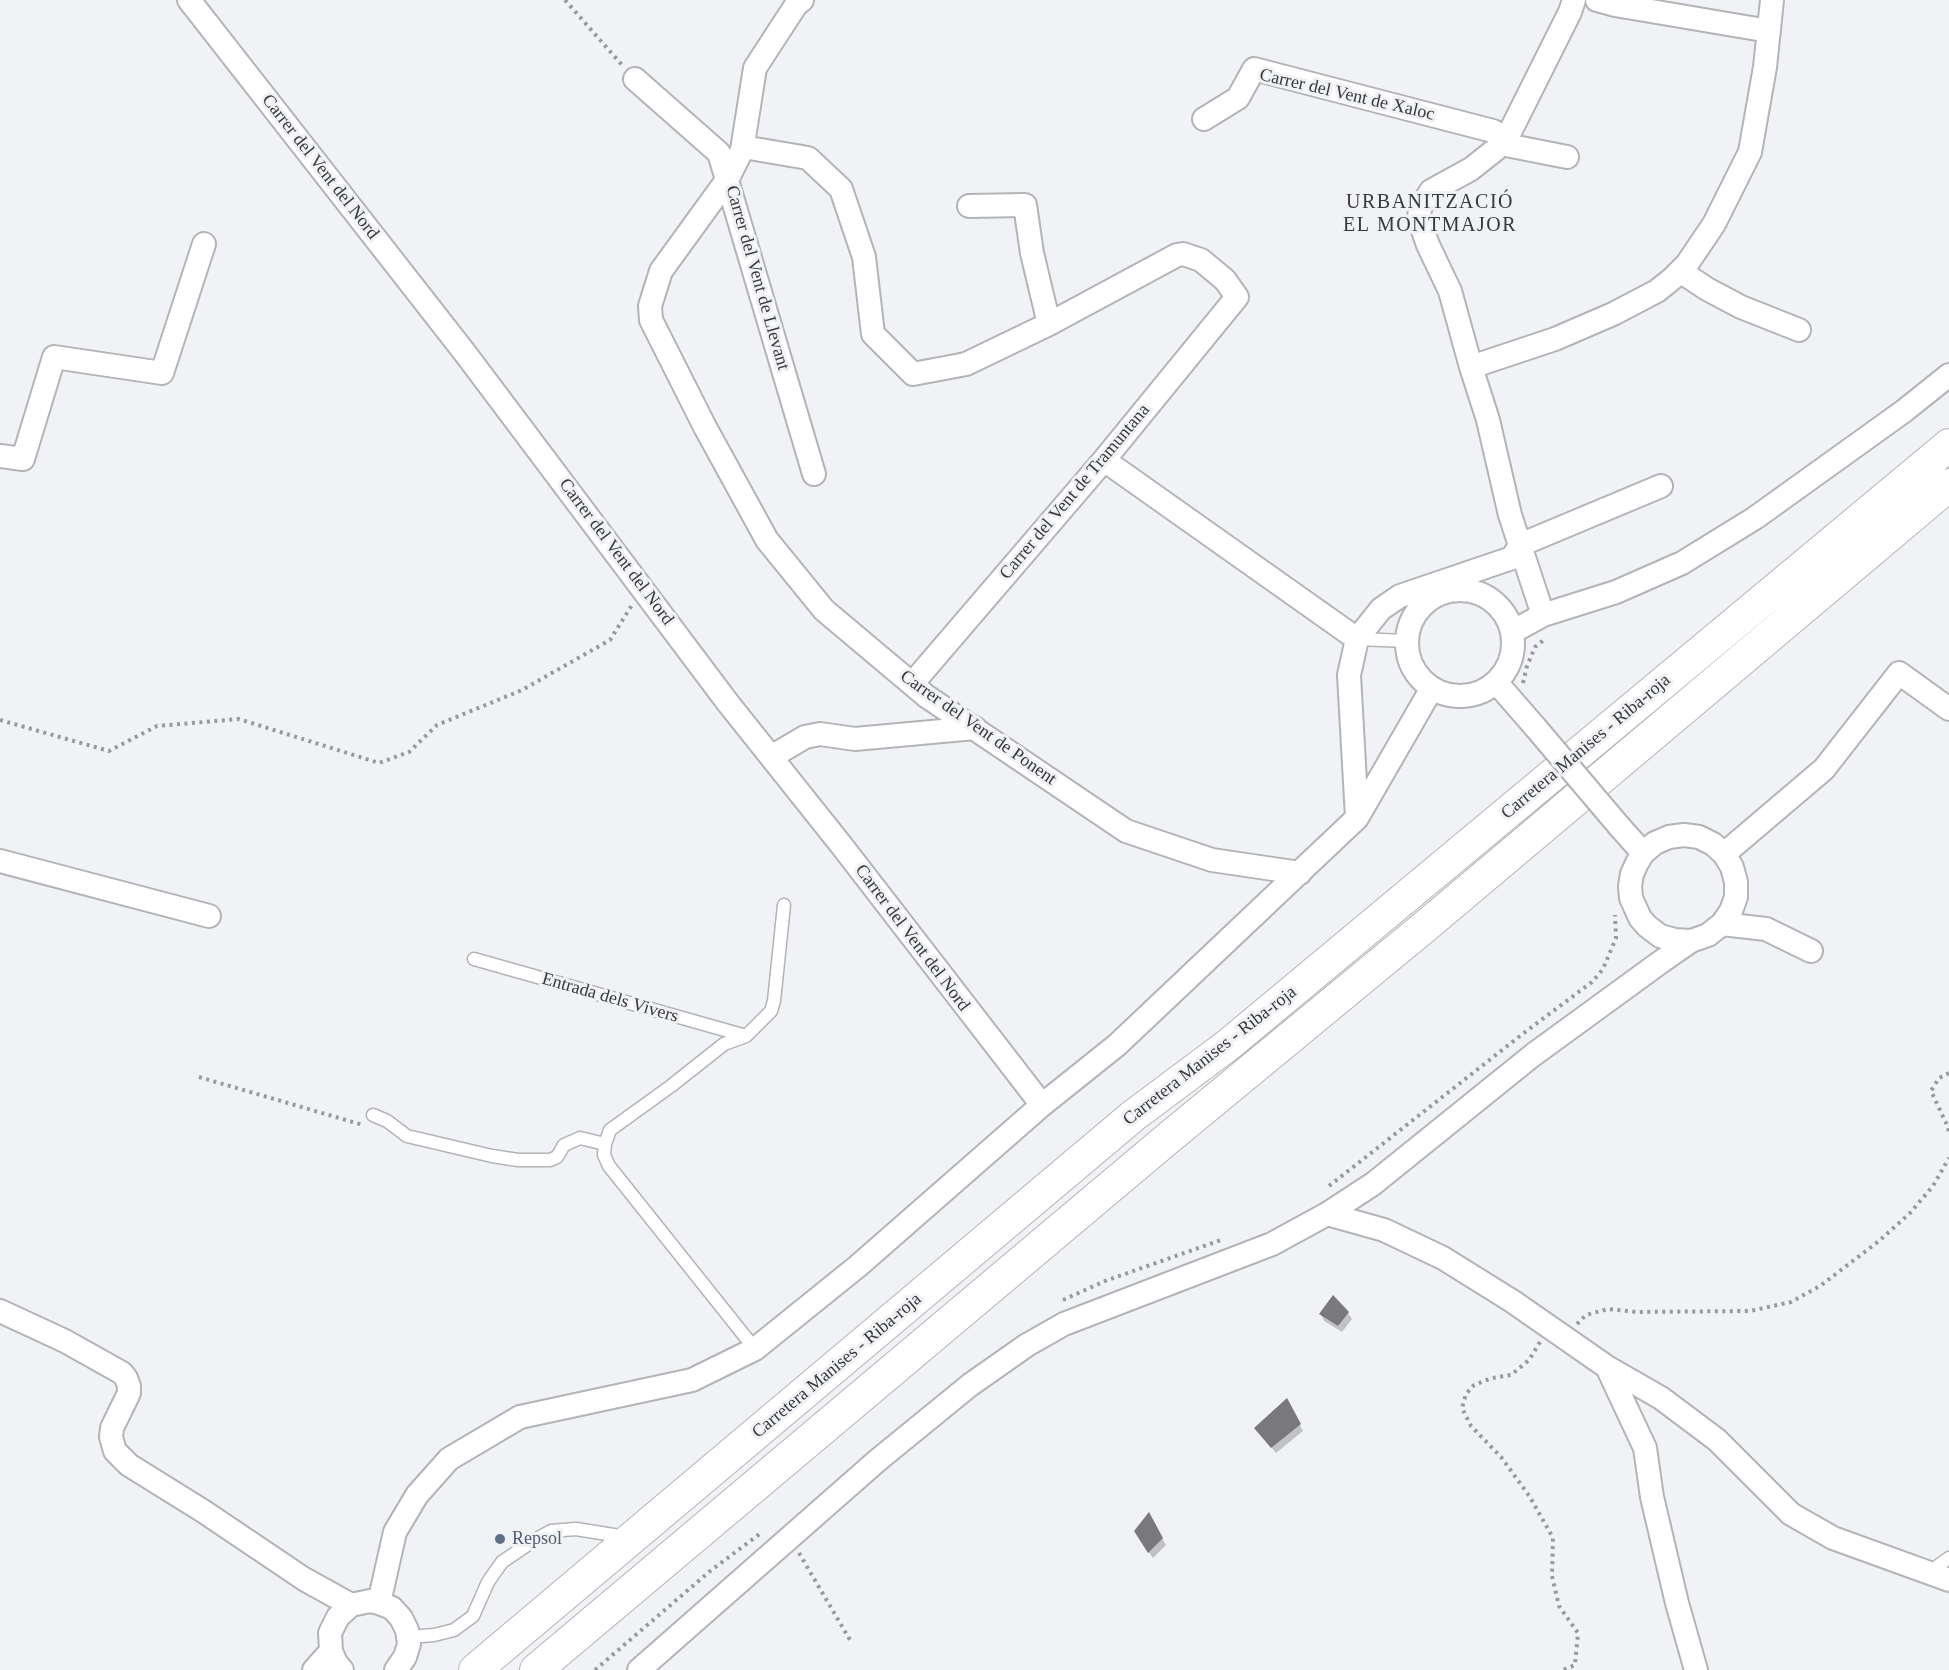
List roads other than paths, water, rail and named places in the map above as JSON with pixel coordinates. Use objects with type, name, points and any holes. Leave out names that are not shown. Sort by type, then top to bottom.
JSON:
[{"type":"main road","name":"Carretera Manises - Riba-roja","points":[[475,1670],[1133,1116],[1228,1045],[1949,446]]},
{"type":"main road","name":"Carretera Manises - Riba-roja","points":[[536,1670],[1949,485]]},
{"type":"street","name":"Carrer del Vent del Nord","points":[[189,0],[465,353],[771,757],[1042,1105]]},
{"type":"street","name":"Carrer del Vent de Llevant","points":[[802,0],[796,5],[755,68],[742,150],[727,180],[814,474]]},
{"type":"street","points":[[1543,615],[1510,515],[1488,420],[1450,291],[1428,245],[1419,219],[1420,208],[1431,191],[1471,169],[1504,141],[1574,0]]},
{"type":"street","points":[[1597,0],[1615,5],[1770,30]]},
{"type":"street","points":[[1471,367],[1554,339],[1613,314],[1657,291],[1687,264],[1714,224],[1750,152],[1765,67],[1772,0]]},
{"type":"street","name":"Carrer del Vent de Xaloc","points":[[1204,119],[1239,98],[1254,69],[1493,130],[1504,141]]},
{"type":"street","points":[[635,79],[718,153],[727,180]]},
{"type":"street","points":[[1504,141],[1567,158]]},
{"type":"street","points":[[742,150],[749,148],[808,158],[841,189],[864,257],[873,334],[913,374],[966,364],[1049,324],[1032,254],[1025,205],[969,206]]},
{"type":"street","name":"Carrer del Vent de Ponent","points":[[727,180],[661,271],[650,306],[651,320],[767,540],[824,609],[926,696],[1126,831],[1212,860],[1300,873]]},
{"type":"street","points":[[0,456],[23,459],[54,357],[162,373],[204,244]]},
{"type":"street","name":"Carrer del Vent de Tramuntana","points":[[912,684],[1104,460],[1237,297],[1225,280],[1201,260],[1183,254],[1177,255],[1049,324]]},
{"type":"street","points":[[1680,271],[1741,307],[1799,330]]},
{"type":"street","points":[[1512,632],[1543,615],[1616,592],[1682,563],[1765,512],[1904,411],[1949,375]]},
{"type":"street","points":[[1104,460],[1357,639]]},
{"type":"street","points":[[1358,818],[1349,675],[1357,639],[1381,609],[1400,596],[1512,558],[1520,545],[1661,486]]},
{"type":"street","points":[[1456,590],[1475,591],[1492,600],[1505,614],[1512,632],[1513,650],[1507,668],[1496,682],[1482,691],[1465,696],[1448,694],[1432,688],[1412,665],[1408,653],[1407,641],[1411,622],[1422,606],[1437,595],[1456,590]]},
{"type":"street","points":[[1724,854],[1824,769],[1899,673],[1949,709]]},
{"type":"street","points":[[1496,682],[1643,853]]},
{"type":"street","points":[[379,1602],[395,1532],[417,1495],[449,1458],[520,1417],[692,1380],[755,1349],[858,1266],[1042,1105],[1118,1045],[1358,818],[1432,688]]},
{"type":"street","points":[[771,757],[805,737],[820,734],[855,740],[975,729]]},
{"type":"street","points":[[639,1670],[839,1493],[970,1385],[1027,1345],[1064,1324],[1272,1244],[1327,1214],[1380,1179],[1533,1055],[1691,941],[1708,935],[1722,924],[1733,904],[1736,882],[1732,867],[1724,854],[1713,844],[1699,837],[1684,835],[1669,837],[1654,843],[1643,853],[1632,874],[1631,898],[1640,918],[1660,936],[1691,941]]},
{"type":"street","points":[[0,861],[209,916]]},
{"type":"street","points":[[1722,924],[1766,929],[1811,951]]},
{"type":"street","points":[[1327,1214],[1384,1230],[1443,1258],[1512,1300],[1607,1368],[1661,1398],[1717,1440],[1791,1514],[1833,1538],[1939,1577]]},
{"type":"street","points":[[0,1311],[65,1341],[122,1373],[129,1386],[129,1393],[112,1428],[111,1437],[115,1450],[129,1465],[203,1511],[304,1579],[351,1605]]},
{"type":"street","points":[[1607,1368],[1645,1448],[1657,1518],[1696,1670]]},
{"type":"street","points":[[314,1670],[337,1661],[330,1633],[338,1617],[351,1605],[360,1602],[379,1602],[392,1608],[401,1618],[407,1630],[409,1644],[405,1657],[396,1670]]},
{"type":"lane","points":[[1357,639],[1407,641]]},
{"type":"lane","points":[[755,1349],[609,1166],[604,1155],[610,1130],[724,1044],[746,1036],[771,1011],[784,905]]},
{"type":"lane","name":"Entrada dels Vivers","points":[[474,959],[746,1036]]},
{"type":"lane","points":[[373,1115],[387,1121],[407,1136],[518,1160],[550,1160],[557,1156],[564,1145],[580,1138],[605,1144]]},
{"type":"lane","points":[[408,1637],[434,1635],[454,1630],[472,1616],[488,1582],[502,1562],[551,1531],[576,1529],[633,1538]]},
{"type":"lane","points":[[1939,1577],[1949,1558]]},
{"type":"place","name":"Repsol","points":[[500,1539]]},
{"type":"district","name":"URBANITZACIÓ EL MONTMAJOR","points":[[1430,214]]}]
